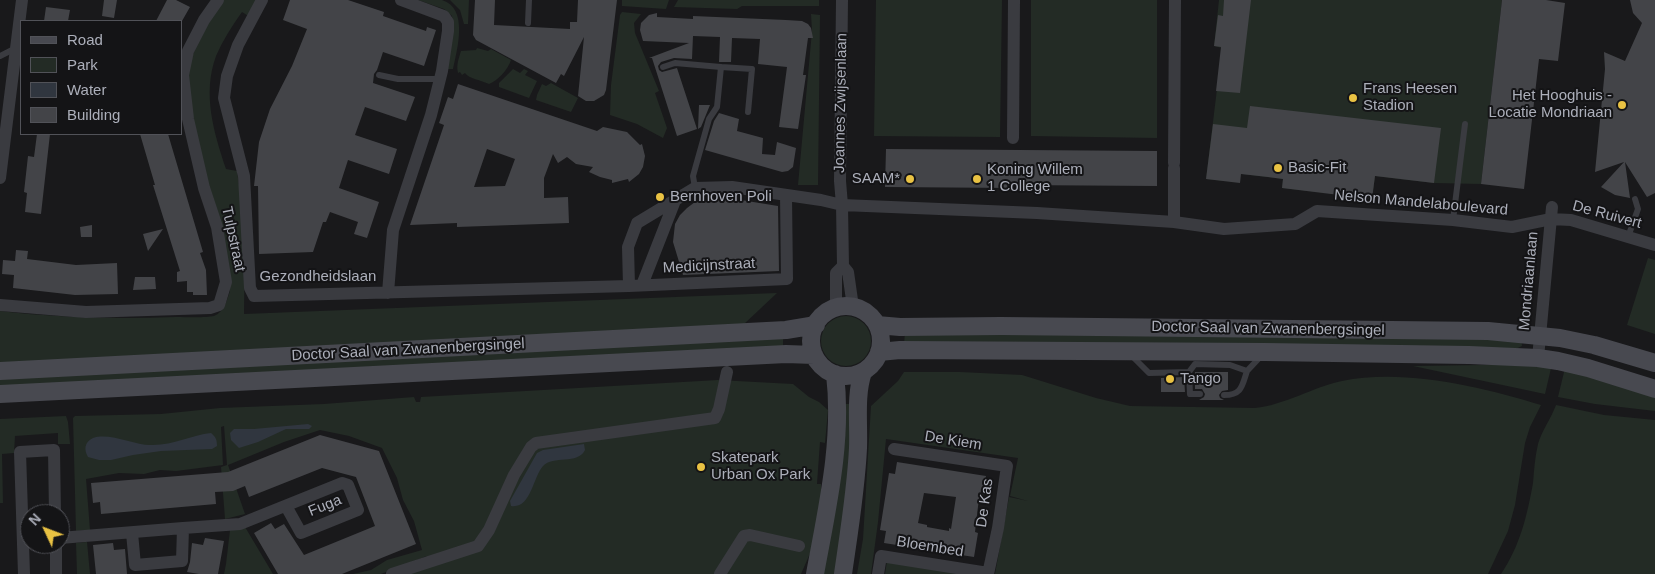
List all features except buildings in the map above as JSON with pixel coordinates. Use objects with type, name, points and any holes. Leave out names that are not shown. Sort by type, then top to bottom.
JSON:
[{"type":"main road","points":[[844,308],[867,313],[877,325],[880,334],[879,352],[873,364],[863,372],[849,376],[835,374],[822,367],[814,355],[812,340],[816,325],[824,314],[844,308]]},
{"type":"main road","name":"Doctor Saal van Zwanenbergsingel","points":[[0,371],[766,331],[816,325]]},
{"type":"main road","name":"Doctor Saal van Zwanenbergsingel","points":[[877,325],[900,327],[1488,331],[1560,338],[1594,345],[1655,363]]},
{"type":"main road","name":"Doctor Saal van Zwanenbergsingel","points":[[879,352],[900,350],[1265,352],[1538,358],[1588,368],[1655,389]]},
{"type":"main road","name":"Doctor Saal van Zwanenbergsingel","points":[[0,394],[786,354],[814,355]]},
{"type":"main road","points":[[843,574],[851,524],[858,450],[859,395],[863,372]]},
{"type":"main road","points":[[816,574],[834,466],[837,402],[835,374]]},
{"type":"street","points":[[0,178],[22,0]]},
{"type":"street","name":"Tulpstraat","points":[[0,305],[86,312],[210,308],[219,305],[226,282],[217,227],[204,188],[188,118],[183,74],[188,50],[204,20],[218,0]]},
{"type":"street","name":"Gezondheidslaan","points":[[262,0],[238,45],[227,76],[224,98],[244,176],[250,288],[254,296],[636,286]]},
{"type":"street","name":"Gezondheidslaan","points":[[388,293],[393,230],[431,115],[440,79],[448,31],[448,22],[444,16],[401,0]]},
{"type":"street","name":"Joannes Zwijsenlaan","points":[[842,0],[840,181],[842,266],[836,273],[844,308]]},
{"type":"street","points":[[1013,138],[1014,0]]},
{"type":"street","points":[[1174,222],[1175,0]]},
{"type":"street","points":[[636,286],[628,248],[637,223],[695,188],[732,188],[821,200],[842,205]]},
{"type":"street","name":"Medicijnstraat","points":[[676,198],[636,286],[787,279],[786,196]]},
{"type":"street","name":"Nelson Mandelaboulevard","points":[[842,205],[1038,213],[1174,222],[1224,229],[1295,224],[1317,211],[1453,220],[1512,227],[1552,213]]},
{"type":"street","name":"De Ruivert","points":[[1552,213],[1655,245]]},
{"type":"street","name":"Mondriaanlaan","points":[[1538,358],[1552,213]]},
{"type":"street","name":"Joannes Zwijsenlaan","points":[[842,266],[848,272],[844,308]]},
{"type":"street","points":[[392,574],[478,546],[489,530],[514,475],[531,447],[536,443],[715,418],[719,409],[727,372]]},
{"type":"street","name":"De Kiem","points":[[894,449],[1007,466]]},
{"type":"street","points":[[22,504],[20,452],[54,450],[55,504]]},
{"type":"street","name":"De Kas","points":[[988,574],[998,528],[1007,466]]},
{"type":"street","name":"Fuga","points":[[70,537],[240,524],[342,484],[348,485],[358,510],[301,533],[286,506]]},
{"type":"street","points":[[132,533],[134,565],[182,560],[183,528]]},
{"type":"street","points":[[720,574],[744,536],[750,535],[799,546]]},
{"type":"street","points":[[23,554],[24,574]]},
{"type":"street","points":[[56,554],[56,574]]},
{"type":"street","name":"Bloembed","points":[[878,572],[881,556],[988,574]]},
{"type":"lane","points":[[528,23],[529,0]]},
{"type":"lane","points":[[0,56],[16,48]]},
{"type":"lane","points":[[663,67],[675,63],[752,70],[748,112]]},
{"type":"lane","points":[[695,188],[693,176],[703,138],[708,120],[717,107],[721,67]]},
{"type":"lane","points":[[379,75],[398,79],[440,79]]},
{"type":"lane","points":[[1453,220],[1465,124]]},
{"type":"lane","points":[[1628,237],[1638,209],[1635,199]]},
{"type":"lane","points":[[1128,352],[1149,373],[1189,372]]},
{"type":"lane","points":[[1224,395],[1234,395],[1240,390],[1247,371],[1265,352]]},
{"type":"lane","points":[[1200,394],[1190,394],[1189,372],[1195,364],[1230,365],[1247,371]]},
{"type":"green space","points":[[221,0],[259,0],[250,17],[242,12],[231,28],[216,56],[210,85],[211,113],[226,169],[237,171],[245,225],[244,314],[777,293],[743,325],[0,363],[0,311],[44,315],[132,318],[214,316],[223,309],[230,291],[193,134],[187,93],[190,62],[201,34]]},
{"type":"green space","points":[[418,0],[442,0],[450,4],[456,11],[459,30],[453,69],[447,69],[453,27],[452,16],[444,9]]},
{"type":"green space","points":[[450,0],[469,0],[468,24],[464,24],[460,10]]},
{"type":"green space","points":[[622,0],[669,0],[666,9],[622,6]]},
{"type":"green space","points":[[678,0],[819,0],[819,6],[742,6],[737,9],[674,7]]},
{"type":"green space","points":[[876,0],[1002,0],[1000,137],[874,136]]},
{"type":"green space","points":[[1031,0],[1157,0],[1157,138],[1031,136]]},
{"type":"green space","name":"Frans Heesen Stadion","points":[[1219,0],[1502,0],[1481,184],[1434,183],[1375,176],[1372,198],[1282,188],[1283,179],[1226,172],[1225,181],[1206,179],[1222,48],[1214,46]]},
{"type":"green space","points":[[622,12],[641,14],[634,23],[635,33],[659,91],[655,93],[667,128],[663,138],[637,124],[610,115],[611,85],[620,15]]},
{"type":"green space","points":[[811,14],[820,15],[818,185],[798,185],[812,31]]},
{"type":"green space","points":[[477,48],[488,51],[491,49],[511,60],[502,75],[489,84],[472,78],[465,73],[462,75],[460,72],[458,73],[461,51],[476,50]]},
{"type":"green space","points":[[513,69],[520,73],[524,69],[528,71],[525,75],[537,81],[529,98],[499,87],[499,83]]},
{"type":"green space","points":[[551,83],[578,98],[571,112],[536,100],[542,84],[546,86]]},
{"type":"green space","points":[[1648,258],[1655,260],[1655,334],[1627,325]]},
{"type":"green space","points":[[841,316],[851,316],[864,323],[871,336],[871,346],[864,359],[851,366],[841,366],[832,362],[825,355],[821,346],[821,336],[825,327],[832,320]]},
{"type":"green space","points":[[905,331],[1521,338],[1522,346],[1511,351],[904,345]]},
{"type":"green space","points":[[783,333],[783,350],[0,386],[0,378]]},
{"type":"green space","points":[[1552,364],[1545,394],[1413,366]]},
{"type":"green space","points":[[1565,368],[1655,397],[1655,411],[1595,404],[1558,397]]},
{"type":"green space","points":[[904,372],[1022,375],[1096,398],[1130,406],[1255,408],[1288,400],[1320,387],[1342,381],[1391,377],[1443,381],[1541,405],[1530,427],[1525,443],[1515,505],[1508,531],[1488,574],[995,574],[1009,497],[1028,501],[1010,496],[1018,458],[886,439],[871,574],[857,574],[863,539],[871,406],[898,381]]},
{"type":"green space","points":[[718,380],[793,384],[828,410],[825,443],[820,442],[817,484],[821,484],[821,501],[815,542],[801,574],[401,574],[427,556],[381,574],[353,574],[371,570],[387,560],[422,550],[414,521],[403,500],[397,478],[382,448],[349,436],[320,430],[284,442],[228,465],[245,514],[225,519],[221,467],[227,465],[224,426],[221,427],[223,465],[176,471],[160,470],[144,474],[119,473],[86,479],[90,530],[76,531],[73,418],[75,416],[161,414],[220,408],[324,404],[414,397],[416,402],[420,402],[421,397]]},
{"type":"green space","points":[[841,404],[855,404],[845,513],[836,574],[822,574]]},
{"type":"green space","points":[[1556,405],[1604,415],[1655,420],[1655,574],[1501,574],[1513,553],[1522,530],[1533,483],[1538,444]]},
{"type":"green space","points":[[66,416],[70,444],[58,444],[58,433],[15,436],[14,453],[2,454],[3,503],[0,503],[0,419]]},
{"type":"green space","points":[[245,527],[273,574],[224,574],[230,530]]},
{"type":"green space","points":[[87,542],[90,574],[77,574],[76,543]]},
{"type":"green space","points":[[887,561],[971,574],[885,574]]},
{"type":"water","points":[[308,424],[312,426],[309,429],[286,429],[258,442],[239,448],[231,440],[230,433],[234,429]]},
{"type":"water","points":[[211,433],[215,437],[217,444],[212,449],[161,451],[111,460],[99,460],[88,457],[85,449],[86,444],[90,440],[99,437],[158,445]]},
{"type":"water","points":[[584,444],[585,450],[582,455],[571,459],[553,461],[543,466],[523,503],[518,506],[511,506],[510,501],[537,453],[543,450]]},
{"type":"place","name":"Frans Heesen Stadion","points":[[1353,98]]},
{"type":"place","name":"Het Hooghuis - Locatie Mondriaan","points":[[1622,105]]},
{"type":"place","name":"Basic-Fit","points":[[1278,168]]},
{"type":"place","name":"SAAM*","points":[[910,179]]},
{"type":"place","name":"Koning Willem 1 College","points":[[977,179]]},
{"type":"place","name":"Bernhoven Poli","points":[[660,197]]},
{"type":"place","name":"Tango","points":[[1170,379]]},
{"type":"place","name":"Skatepark Urban Ox Park","points":[[701,467]]}]
